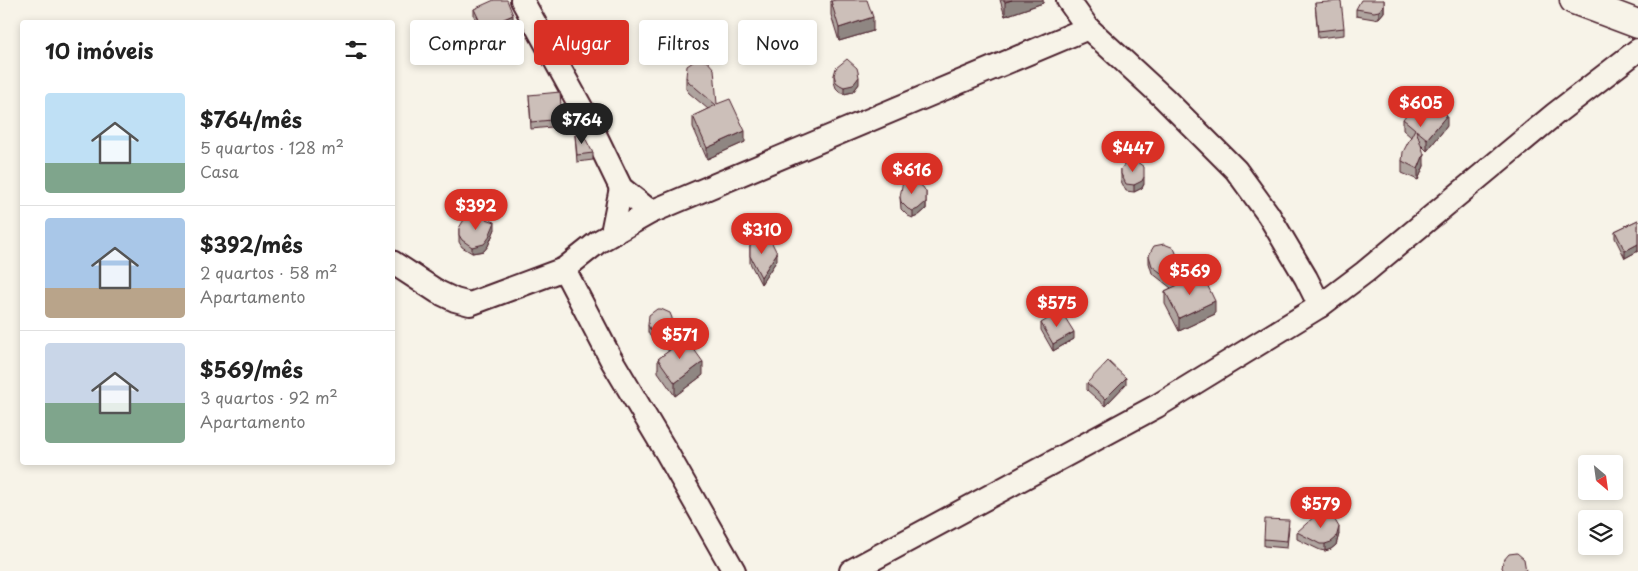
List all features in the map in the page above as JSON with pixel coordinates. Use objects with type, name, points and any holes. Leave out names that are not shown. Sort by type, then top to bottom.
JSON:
[{"type":"street","points":[[522,0],[588,120],[622,188],[652,212]]},
{"type":"street","points":[[1068,0],[1088,28],[1164,98],[1236,170],[1268,214],[1306,278],[1320,306]]},
{"type":"street","points":[[1574,0],[1638,24]]},
{"type":"street","points":[[395,264],[438,292],[455,300],[470,304],[564,269],[586,250],[612,233],[652,212],[1088,28]]},
{"type":"street","points":[[851,571],[1157,406],[1320,306],[1365,272],[1555,114],[1638,50]]},
{"type":"street","points":[[612,233],[622,188]]},
{"type":"street","points":[[564,269],[611,358],[734,571]]},
{"type":"building","points":[[494,0],[507,0],[513,15],[501,20],[479,20],[474,9]]},
{"type":"building","points":[[867,0],[873,17],[839,28],[831,1]]},
{"type":"building","points":[[1361,0],[1384,0],[1384,5],[1379,11],[1374,12],[1356,9]]},
{"type":"building","points":[[1341,1],[1344,28],[1318,31],[1315,3]]},
{"type":"building","points":[[847,59],[857,68],[859,77],[853,85],[844,87],[836,82],[834,75],[836,68]]},
{"type":"building","points":[[710,65],[714,69],[717,104],[730,99],[745,131],[707,148],[693,116],[716,105],[689,82],[686,77],[687,66]]},
{"type":"building","points":[[560,92],[562,119],[531,122],[529,95]]},
{"type":"building","points":[[1423,94],[1447,115],[1427,139],[1416,130],[1424,154],[1418,169],[1402,161],[1403,152],[1415,129],[1403,119]]},
{"type":"building","points":[[583,134],[593,153],[577,155],[575,135]]},
{"type":"building","points":[[1136,161],[1144,167],[1142,181],[1134,185],[1126,184],[1121,174],[1121,169],[1124,165]]},
{"type":"building","points":[[904,175],[923,187],[926,192],[926,202],[913,211],[901,202],[900,197]]},
{"type":"building","points":[[477,216],[495,222],[484,244],[472,247],[462,240],[459,235],[459,228],[465,218]]},
{"type":"building","points":[[1638,220],[1638,244],[1625,251],[1615,231]]},
{"type":"building","points":[[757,240],[768,240],[772,243],[777,253],[761,277],[750,256],[750,246]]},
{"type":"building","points":[[1164,244],[1174,248],[1176,253],[1179,284],[1177,285],[1152,266],[1149,256],[1151,251],[1154,246]]},
{"type":"building","points":[[1202,274],[1215,301],[1179,318],[1165,291]]},
{"type":"building","points":[[657,309],[670,313],[675,347],[673,348],[650,329],[648,325],[649,315]]},
{"type":"building","points":[[1061,311],[1074,332],[1053,344],[1041,323]]},
{"type":"building","points":[[686,338],[703,362],[675,383],[658,359]]},
{"type":"building","points":[[1108,361],[1126,378],[1105,399],[1087,383]]},
{"type":"building","points":[[1328,514],[1333,517],[1339,527],[1336,538],[1331,542],[1320,544],[1297,532],[1316,515]]},
{"type":"building","points":[[1265,519],[1289,520],[1287,541],[1264,539]]},
{"type":"building","points":[[1517,553],[1524,559],[1526,571],[1505,571],[1502,568],[1503,561],[1509,554]]}]
